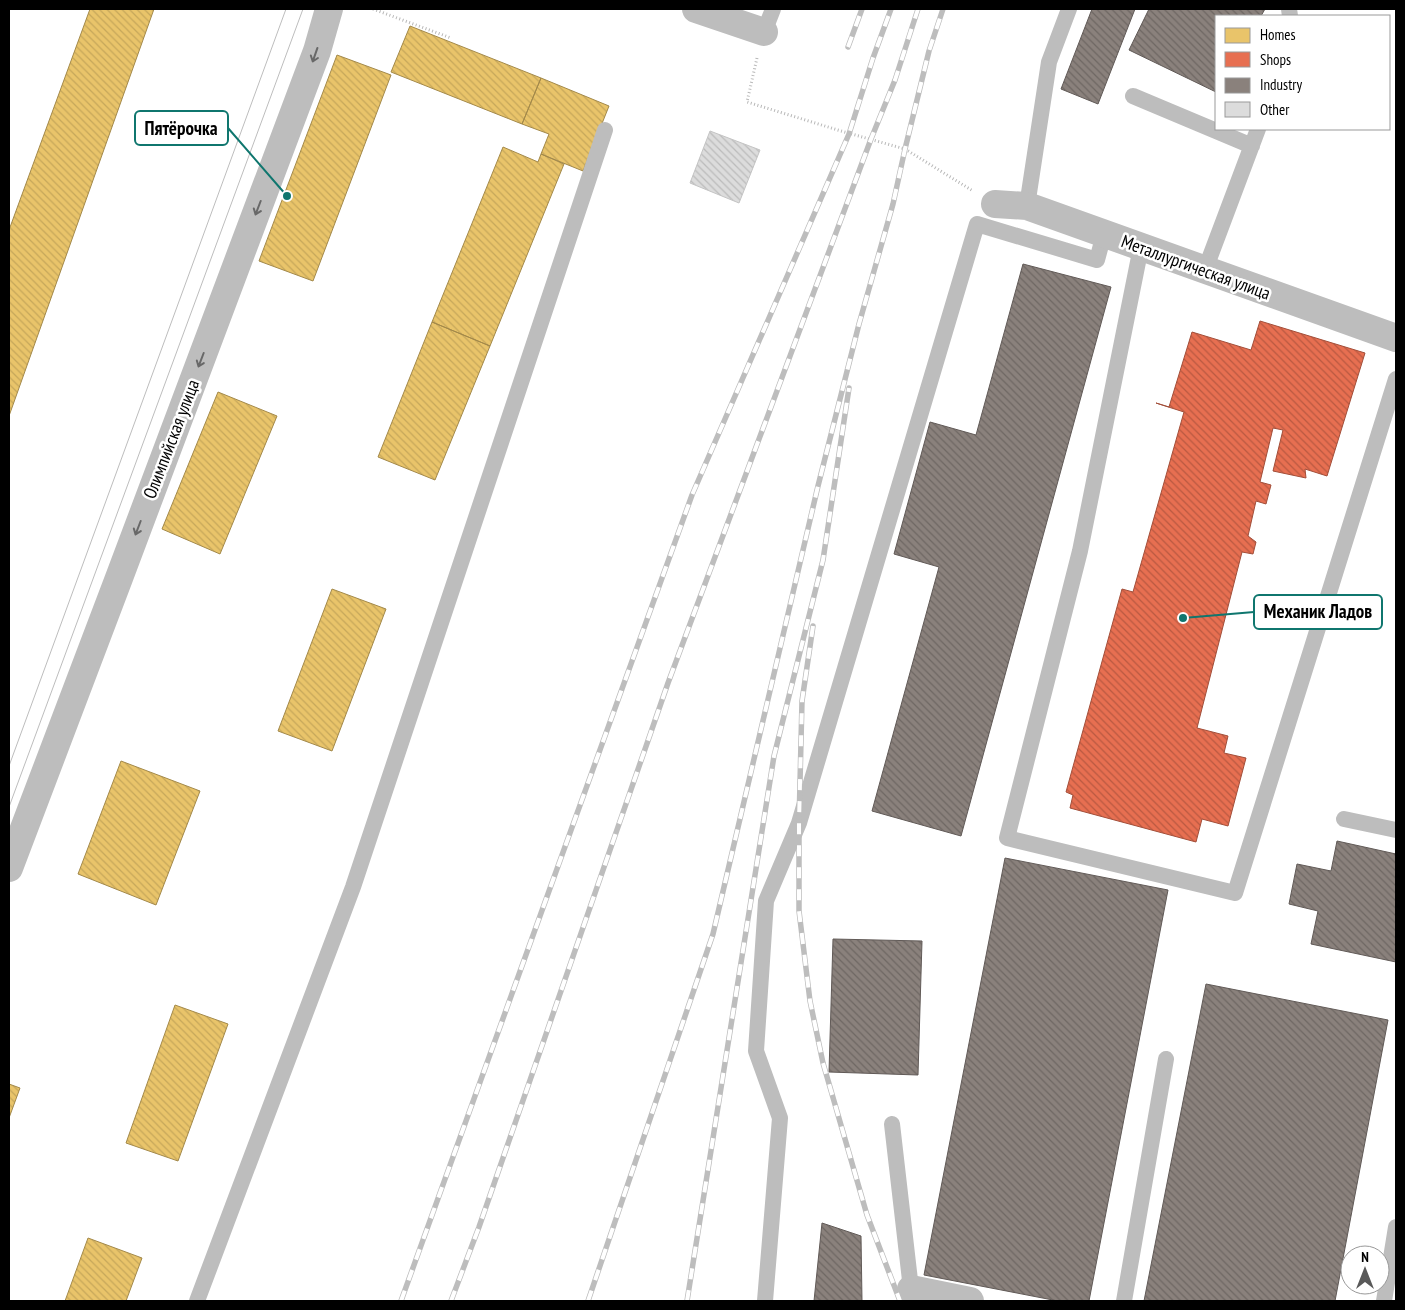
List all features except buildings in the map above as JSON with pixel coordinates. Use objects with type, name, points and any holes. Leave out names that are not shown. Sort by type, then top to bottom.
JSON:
[{"type":"street","name":"Олимпийская улица","points":[[9,868],[317,51],[329,9]]},
{"type":"street","points":[[696,9],[768,20]]},
{"type":"street","name":"Металлургическая улица","points":[[995,204],[1027,206],[1396,338]]},
{"type":"street","points":[[913,1295],[970,1301]]},
{"type":"lane","points":[[1027,206],[1049,62],[1069,9]]},
{"type":"lane","points":[[1133,96],[1252,146]]},
{"type":"lane","points":[[197,1301],[354,887],[605,130]]},
{"type":"lane","points":[[1205,270],[1258,130]]},
{"type":"lane","points":[[765,1301],[780,1118],[756,1052],[766,901],[799,824],[977,224],[1097,260],[1104,234]]},
{"type":"lane","points":[[1141,247],[1080,551],[1008,838],[1235,893],[1396,379]]},
{"type":"lane","points":[[1344,819],[1396,830]]},
{"type":"lane","points":[[1124,1301],[1166,1059]]},
{"type":"lane","points":[[892,1124],[913,1295]]},
{"type":"lane","points":[[1384,1301],[1396,1227]]},
{"type":"path","points":[[373,9],[451,38]]},
{"type":"path","points":[[768,20],[747,102],[905,149],[995,204]]},
{"type":"tram line","points":[[9,766],[286,9]]},
{"type":"tram line","points":[[9,807],[303,9]]},
{"type":"railway","points":[[848,47],[862,9]]},
{"type":"railway","points":[[401,1301],[692,495],[849,134],[891,9]]},
{"type":"railway","points":[[451,1301],[479,1227],[668,683],[871,139],[895,80],[918,9]]},
{"type":"railway","points":[[588,1301],[713,934],[818,486],[859,324],[893,204],[929,51],[943,9]]},
{"type":"railway","points":[[687,1301],[774,756],[823,560],[849,388]]},
{"type":"railway","points":[[813,626],[802,701],[799,823],[799,911],[810,1001],[823,1063],[867,1215],[900,1301]]},
{"type":"place","name":"Пятёрочка","points":[[287,196]]},
{"type":"place","name":"Механик Ладов","points":[[1183,618]]}]
